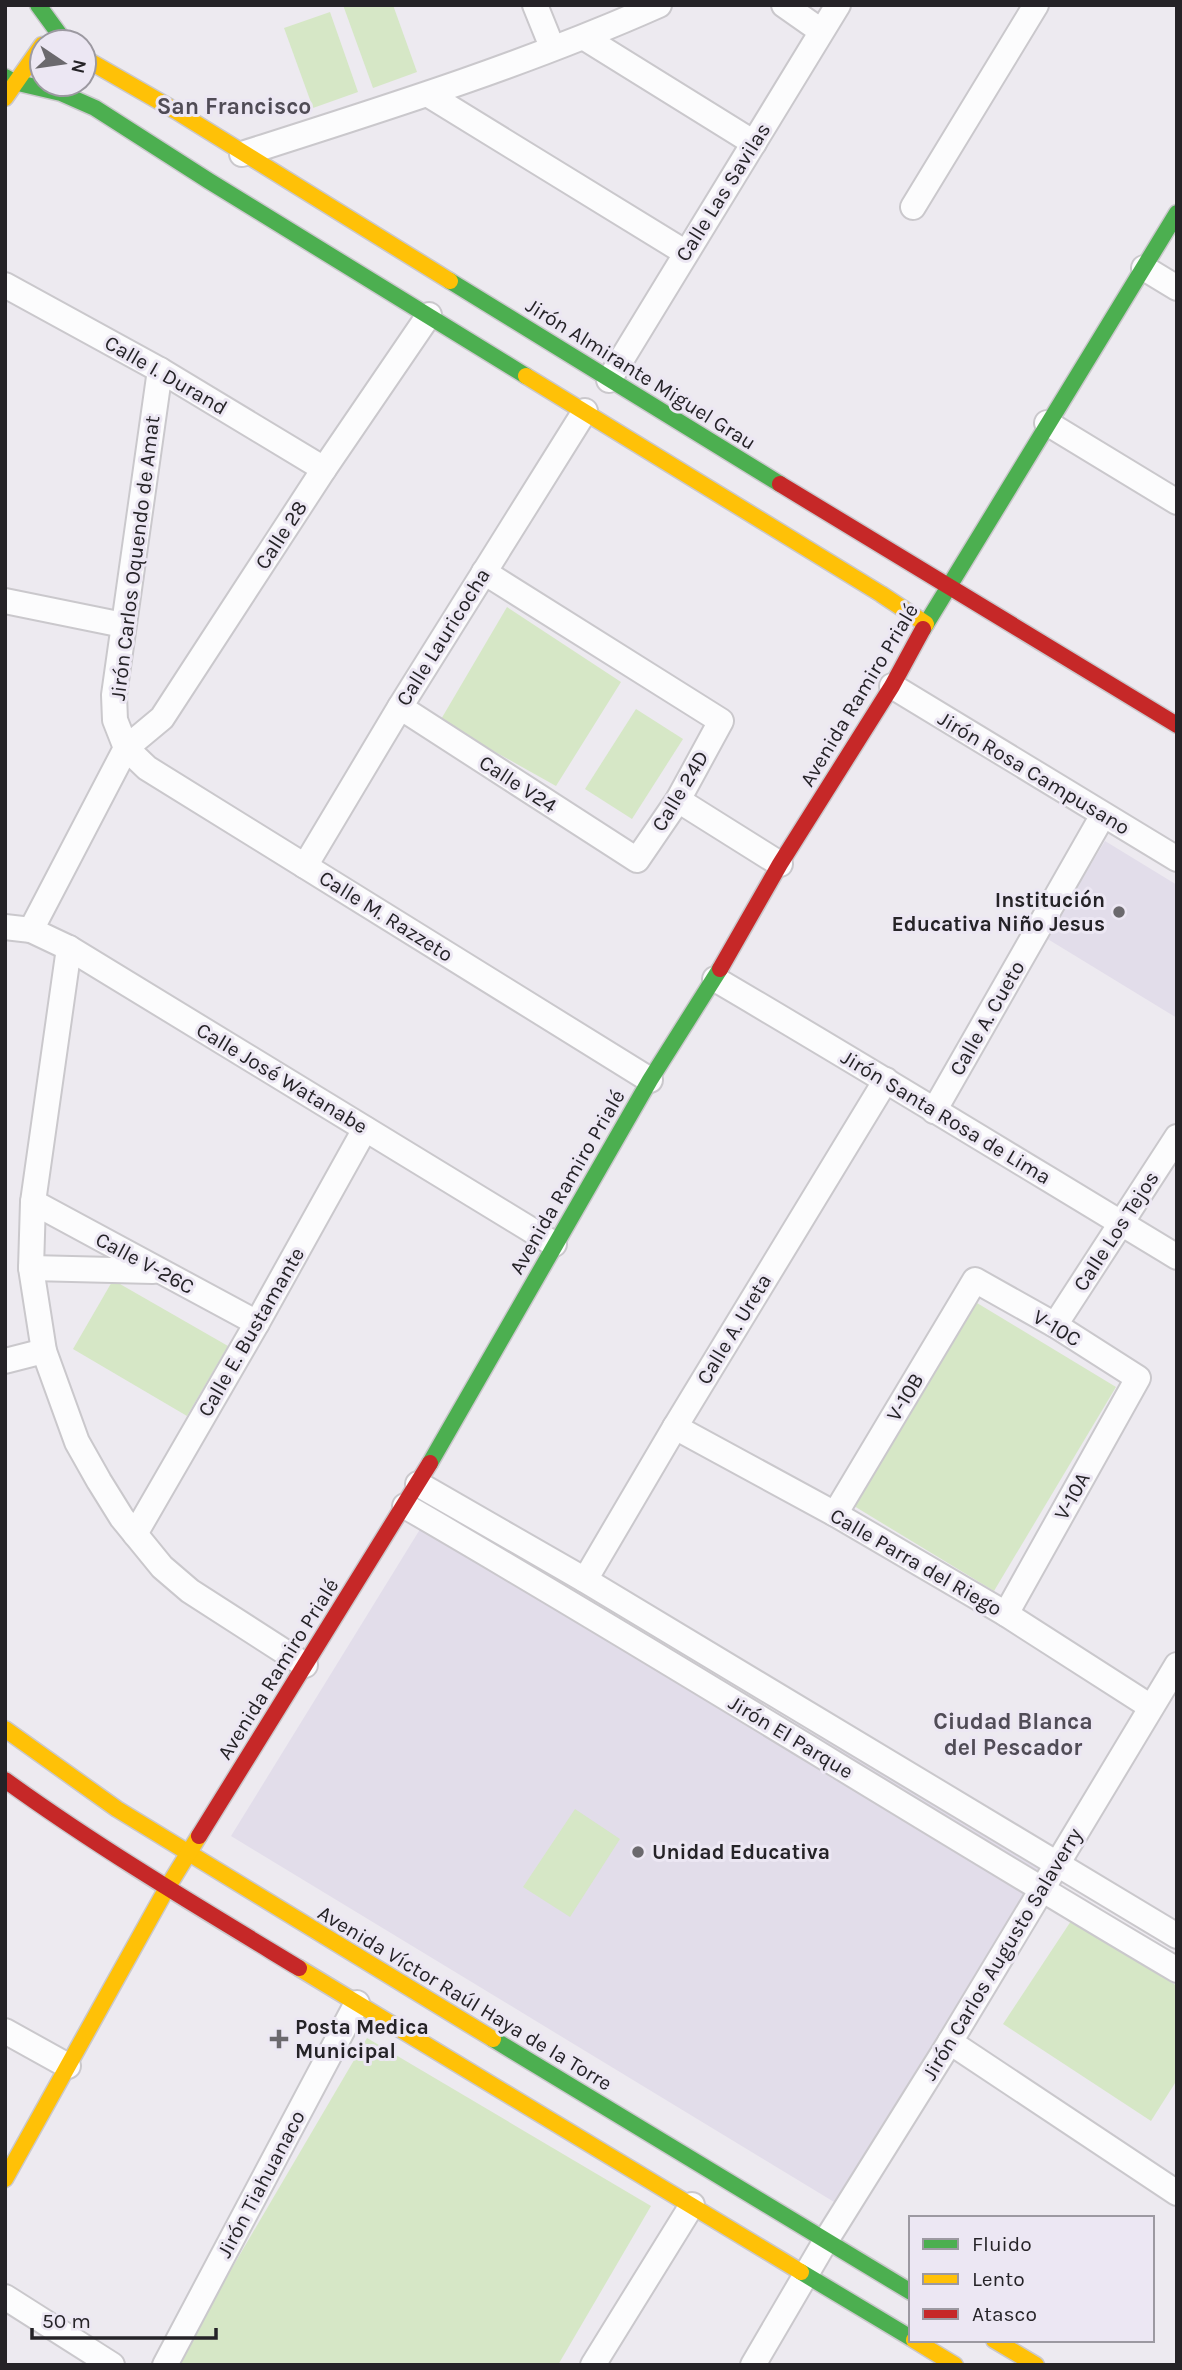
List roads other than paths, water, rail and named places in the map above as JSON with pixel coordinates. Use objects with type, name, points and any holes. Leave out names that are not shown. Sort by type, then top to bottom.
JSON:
[{"type":"street","points":[[38,5],[46,14],[46,28]]},
{"type":"street","points":[[535,5],[552,47]]},
{"type":"street","points":[[242,154],[429,95],[552,47],[585,37],[659,5]]},
{"type":"street","points":[[783,5],[821,31]]},
{"type":"street","name":"Calle Las Savilas","points":[[609,380],[838,5]]},
{"type":"street","points":[[913,207],[1036,5]]},
{"type":"street","points":[[53,28],[63,14]]},
{"type":"street","points":[[585,37],[754,143]]},
{"type":"street","points":[[5,98],[10,79],[28,59]]},
{"type":"street","name":"Jirón Almirante Miguel Grau","points":[[98,66],[177,111],[242,154],[609,380],[1177,725]]},
{"type":"street","points":[[10,79],[61,93],[95,108],[926,624]]},
{"type":"street","points":[[429,95],[685,253]]},
{"type":"street","name":"Avenida Ramiro Prialé","points":[[5,2179],[167,1888],[418,1485],[650,1080],[715,979],[780,864],[892,686],[1046,423],[1177,213]]},
{"type":"street","points":[[1144,268],[1177,288]]},
{"type":"street","name":"Calle I. Durand","points":[[5,285],[160,370],[324,469]]},
{"type":"street","name":"Calle 28","points":[[126,748],[162,718],[324,469],[429,315]]},
{"type":"street","name":"Jirón Carlos Oquendo de Amat","points":[[126,748],[115,720],[115,708],[123,625],[160,370]]},
{"type":"street","name":"Calle Lauricocha","points":[[305,866],[400,707],[586,411]]},
{"type":"street","points":[[1046,423],[1177,502]]},
{"type":"street","name":"Calle 24D","points":[[484,572],[722,721],[678,800],[637,860]]},
{"type":"street","points":[[5,601],[123,625]]},
{"type":"street","name":"Jirón Rosa Campusano","points":[[892,686],[1177,859]]},
{"type":"street","name":"Calle V24","points":[[400,707],[637,860]]},
{"type":"street","points":[[31,930],[126,748]]},
{"type":"street","name":"Calle M. Razzeto","points":[[126,748],[146,768],[650,1080]]},
{"type":"street","points":[[678,800],[780,864]]},
{"type":"street","name":"Calle A. Cueto","points":[[934,1111],[1103,815]]},
{"type":"street","name":"Calle José Watanabe","points":[[5,927],[31,930],[69,948],[554,1244]]},
{"type":"street","points":[[69,948],[33,1202],[31,1268],[44,1351],[77,1442],[104,1490],[162,1567],[190,1591],[305,1665]]},
{"type":"street","name":"Jirón Santa Rosa de Lima","points":[[715,979],[1177,1256]]},
{"type":"street","name":"Calle A. Ureta","points":[[585,1580],[886,1080]]},
{"type":"street","name":"Calle E. Bustamante","points":[[135,1534],[365,1129]]},
{"type":"street","name":"Calle Los Tejos","points":[[1055,1325],[1177,1137]]},
{"type":"street","name":"Calle V-26C","points":[[33,1202],[257,1323]]},
{"type":"street","points":[[31,1268],[159,1271]]},
{"type":"street","name":"V-10C","points":[[975,1280],[1055,1325],[1138,1378]]},
{"type":"street","name":"V-10B","points":[[835,1514],[975,1280]]},
{"type":"street","points":[[5,1361],[44,1351]]},
{"type":"street","name":"V-10A","points":[[1006,1614],[1138,1378]]},
{"type":"street","name":"Calle Parra del Riego","points":[[675,1427],[835,1514],[1006,1614],[1151,1707]]},
{"type":"street","name":"Jirón El Parque","points":[[418,1485],[585,1580],[1177,1936]]},
{"type":"street","name":"Jirón El Parque","points":[[405,1506],[575,1604],[1177,1970]]},
{"type":"street","name":"Jirón Carlos Augusto Salaverry","points":[[753,2365],[805,2274],[950,2042],[1177,1665]]},
{"type":"street","name":"Avenida Víctor Raúl Haya de la Torre","points":[[5,1729],[117,1809],[909,2291]]},
{"type":"street","points":[[5,1780],[167,1888],[909,2337]]},
{"type":"street","name":"Jirón Tiahuanaco","points":[[165,2365],[357,2003]]},
{"type":"street","points":[[5,2031],[68,2066]]},
{"type":"street","points":[[950,2042],[1177,2193]]},
{"type":"street","points":[[593,2365],[692,2206]]},
{"type":"street","points":[[5,2297],[112,2365]]},
{"type":"street","points":[[918,2342],[955,2365]]},
{"type":"street","points":[[997,2342],[1036,2365]]},
{"type":"place","name":"Institución Educativa Niño Jesus","points":[[1119,912]]},
{"type":"place","name":"Unidad Educativa","points":[[638,1852]]},
{"type":"place","name":"Posta Medica Municipal","points":[[279,2039]]},
{"type":"district","name":"San Francisco","points":[[234,106]]},
{"type":"district","name":"Ciudad Blanca del Pescador","points":[[1013,1734]]}]
